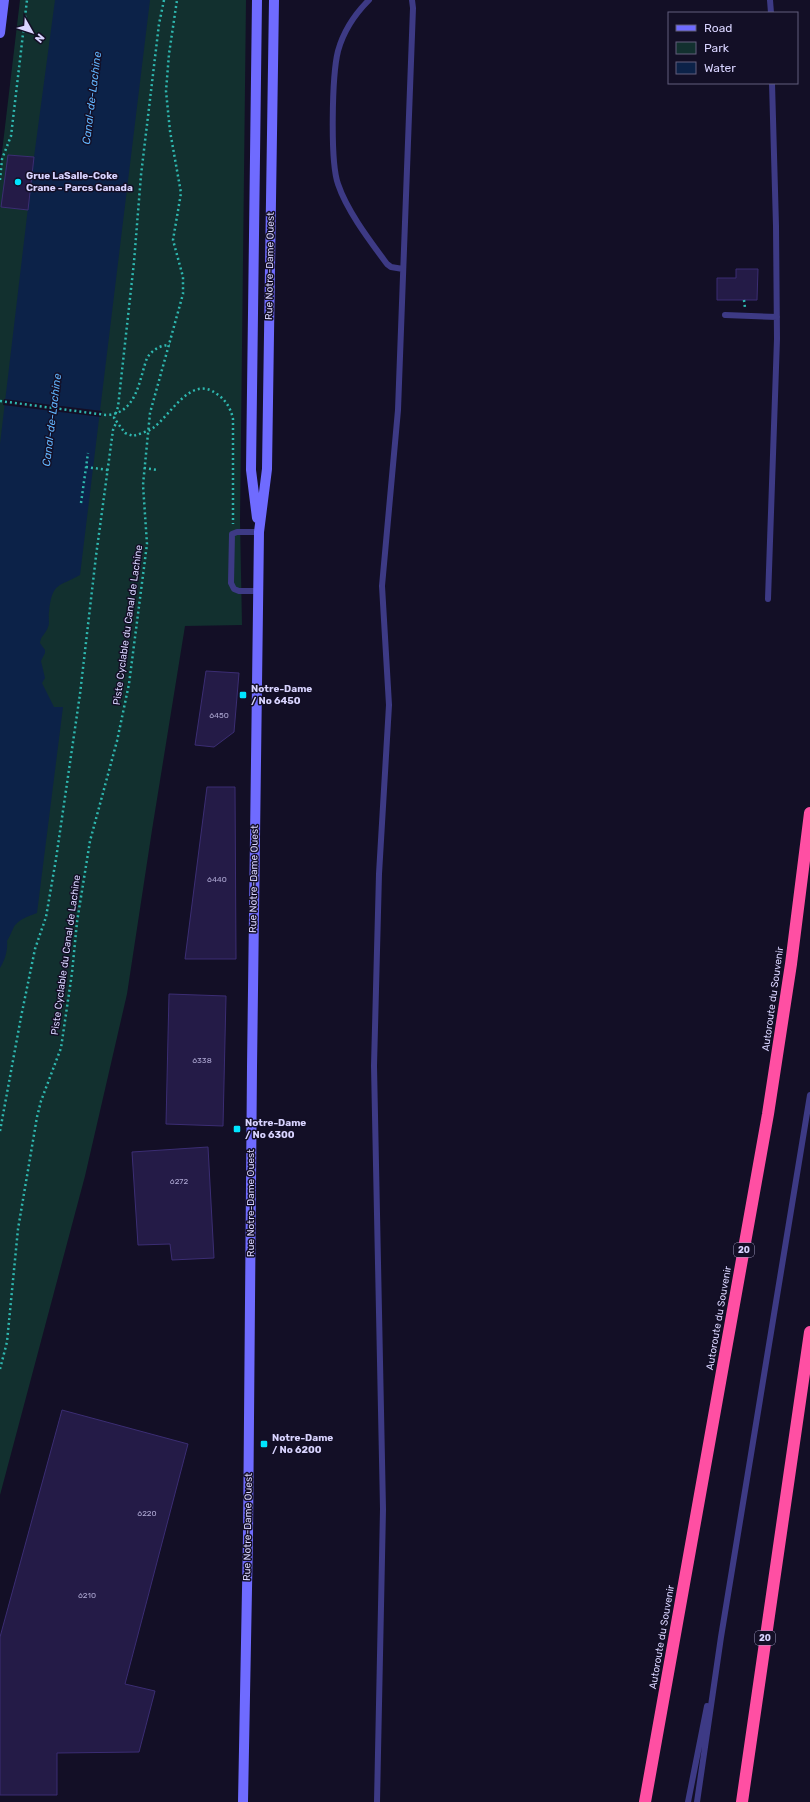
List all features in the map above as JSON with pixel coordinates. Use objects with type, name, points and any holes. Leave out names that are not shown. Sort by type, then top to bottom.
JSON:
[{"type":"highway","name":"Autoroute du Souvenir","points":[[645,1802],[768,1114],[794,942],[810,813]]},
{"type":"highway","name":"20","points":[[742,1802],[810,1332]]},
{"type":"main road","points":[[0,33],[4,0]]},
{"type":"main road","name":"Rue Notre-Dame Ouest","points":[[257,0],[252,470],[259,532]]},
{"type":"main road","name":"Rue Notre-Dame Ouest","points":[[243,1802],[248,1505],[259,532],[268,469],[274,0]]},
{"type":"lane","points":[[369,0],[356,15],[338,50],[334,84],[333,154],[337,182],[348,205],[386,264],[391,267],[403,269]]},
{"type":"lane","points":[[377,1802],[383,1510],[374,1066],[380,874],[389,705],[382,586],[398,410],[413,8],[412,0]]},
{"type":"lane","points":[[770,0],[771,12]]},
{"type":"lane","points":[[768,599],[777,317],[772,84]]},
{"type":"lane","points":[[725,315],[777,317]]},
{"type":"lane","points":[[258,591],[239,591],[234,589],[232,583],[231,541],[232,534],[236,532],[259,532]]},
{"type":"lane","points":[[697,1802],[721,1637],[810,1095]]},
{"type":"lane","points":[[688,1802],[721,1637]]},
{"type":"path","points":[[0,180],[2,159],[11,136],[27,0]]},
{"type":"path","points":[[0,1131],[35,949],[46,917],[80,694],[96,556],[116,423],[114,418],[116,413],[134,262],[141,175],[159,24],[164,0]]},
{"type":"path","name":"Piste Cyclable du Canal de Lachine","points":[[0,1369],[7,1342],[18,1230],[37,1117],[62,1041],[74,957],[76,922],[84,874],[94,824],[117,741],[129,684],[147,544],[143,493],[150,413],[178,316],[184,287],[173,240],[181,193],[170,130],[166,91],[169,54],[177,0]]},
{"type":"path","points":[[0,401],[106,415],[116,413],[129,405],[134,398],[146,358],[160,347],[170,345]]},
{"type":"path","points":[[116,423],[129,436],[133,436],[148,430],[157,424],[186,395],[196,389],[211,390],[226,402],[232,414],[234,429],[233,523]]},
{"type":"path","points":[[81,503],[88,453]]},
{"type":"path","points":[[86,467],[108,470]]},
{"type":"path","points":[[144,468],[158,470]]},
{"type":"green space","points":[[20,0],[246,0],[240,521],[242,625],[185,626],[127,994],[85,1176],[0,1495],[0,169]]},
{"type":"water","name":"Canal-de-Lachine","points":[[55,0],[150,0],[80,575],[62,584],[52,595],[50,602],[49,625],[41,638],[40,643],[45,650],[41,661],[45,678],[42,683],[54,707],[63,707],[37,913],[17,923],[7,941],[6,955],[0,968],[0,444],[34,157]]},
{"type":"pier","points":[[4,399],[102,411],[101,417],[3,405]]},
{"type":"building","name":"Grue LaSalle-Coke Crane - Parcs Canada","points":[[8,155],[34,157],[28,210],[1,207]]},
{"type":"building","points":[[736,269],[758,269],[757,300],[717,300],[717,278],[736,278]]},
{"type":"building","points":[[206,671],[239,673],[234,732],[214,747],[195,745]]},
{"type":"building","points":[[207,787],[235,787],[236,959],[185,959]]},
{"type":"building","points":[[169,994],[226,996],[223,1126],[166,1124]]},
{"type":"building","points":[[208,1147],[214,1258],[172,1260],[170,1244],[138,1245],[132,1152]]},
{"type":"building","points":[[62,1410],[188,1444],[125,1684],[155,1691],[139,1752],[57,1753],[57,1795],[0,1795],[0,1637]]},
{"type":"place","name":"Grue LaSalle-Coke Crane - Parcs Canada","points":[[18,182]]},
{"type":"place","name":"Notre-Dame / No 6450","points":[[243,695]]},
{"type":"place","name":"Notre-Dame / No 6300","points":[[237,1129]]},
{"type":"place","name":"Notre-Dame / No 6200","points":[[264,1444]]}]
